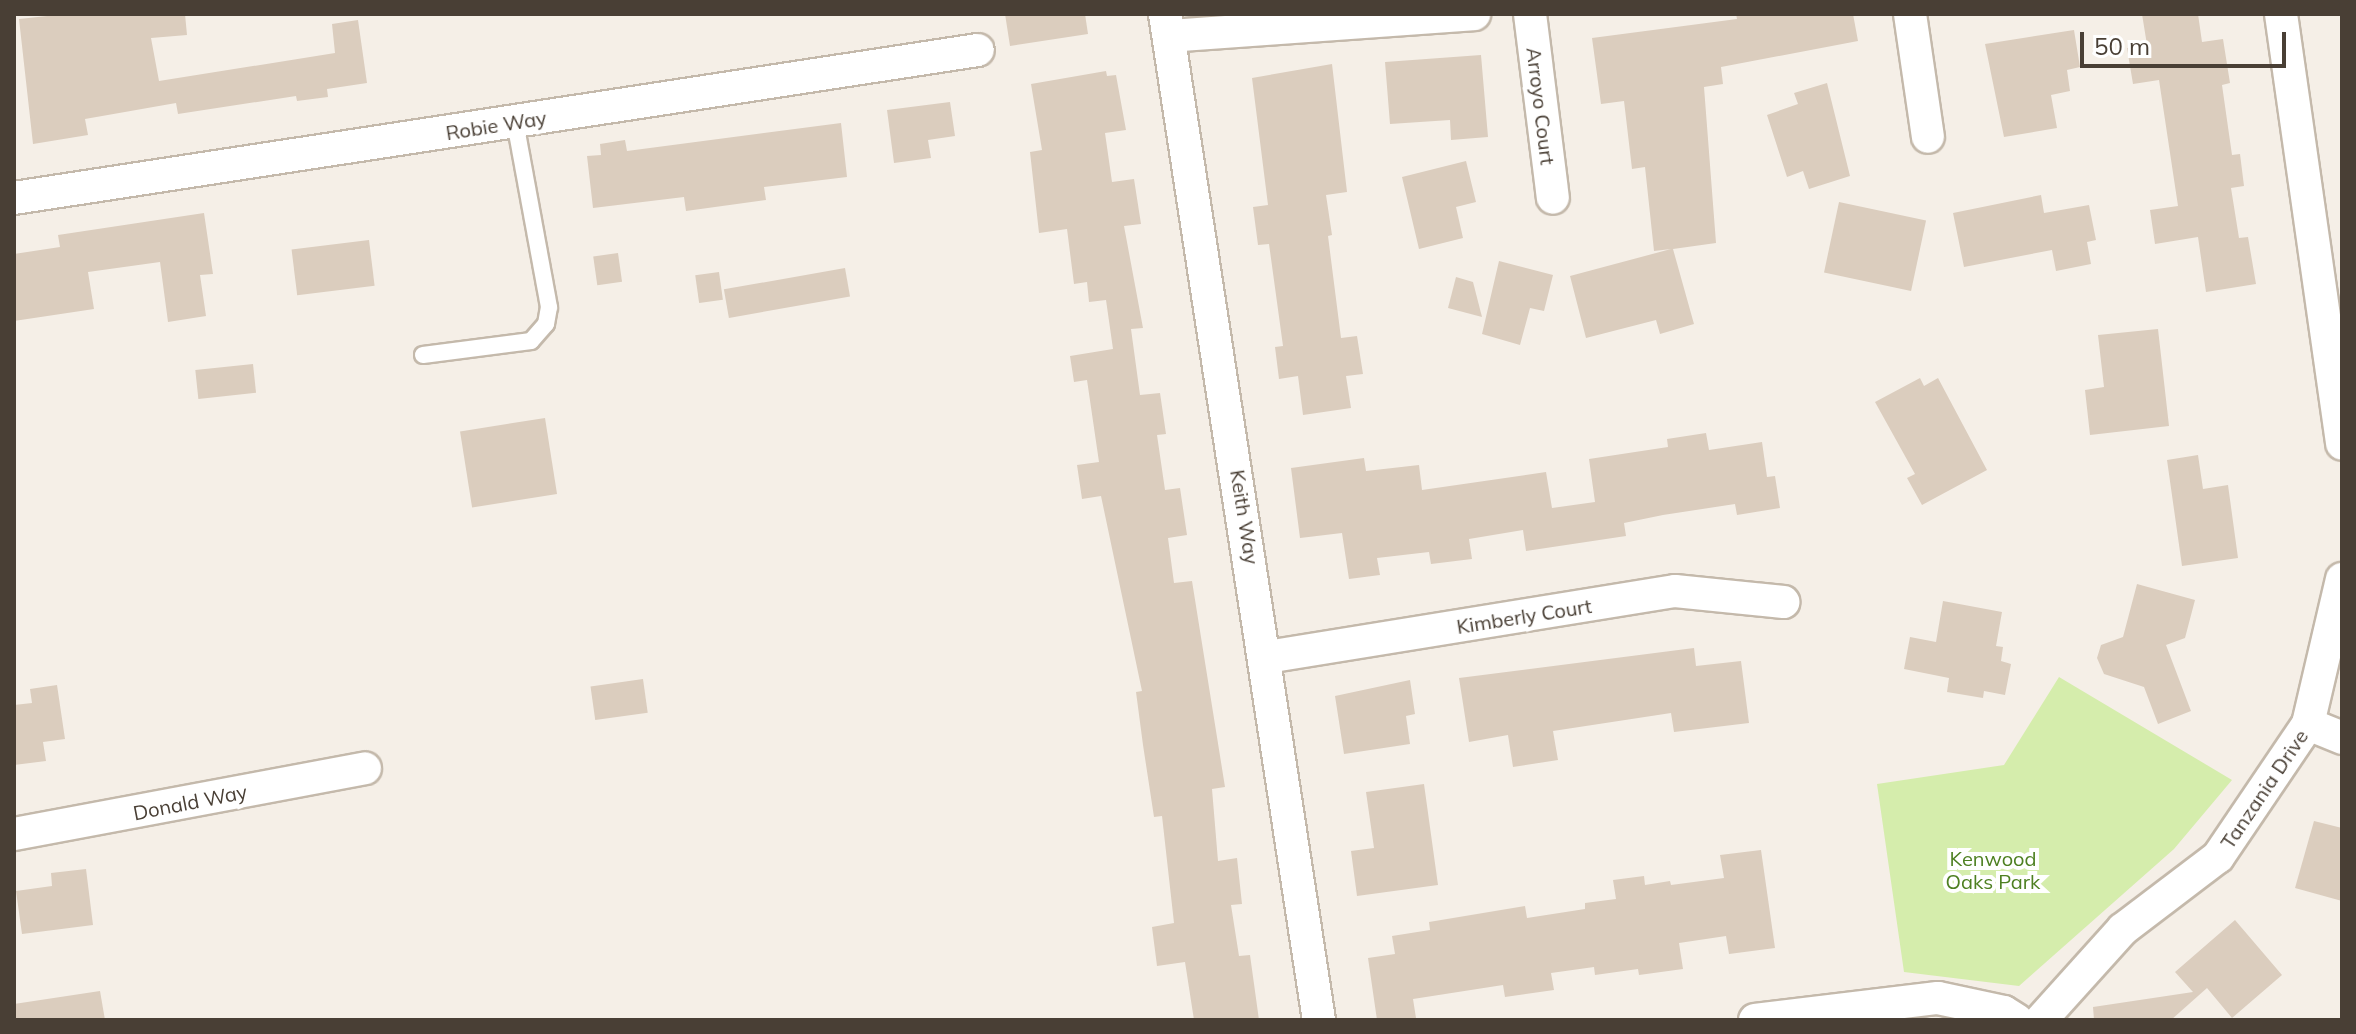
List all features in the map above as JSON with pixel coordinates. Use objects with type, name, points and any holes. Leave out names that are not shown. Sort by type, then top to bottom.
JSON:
[{"type":"street","points":[[1167,25],[1474,14]]},
{"type":"street","name":"Arroyo Court","points":[[1530,14],[1553,198]]},
{"type":"street","points":[[1910,14],[1928,137]]},
{"type":"street","points":[[2281,14],[2342,444]]},
{"type":"street","name":"Keith Way","points":[[1167,25],[1267,657],[1319,1020]]},
{"type":"street","name":"Robie Way","points":[[14,198],[978,50]]},
{"type":"street","name":"Tanzania Drive","points":[[2041,1020],[2123,929],[2218,857],[2308,724],[2342,579]]},
{"type":"street","name":"Kimberly Court","points":[[1267,657],[1675,591],[1783,602]]},
{"type":"street","points":[[2308,724],[2342,738]]},
{"type":"street","name":"Donald Way","points":[[14,834],[365,768]]},
{"type":"street","points":[[1755,1020],[1938,998],[2004,1012],[2017,1020]]},
{"type":"lane","points":[[423,355],[531,341],[546,324],[549,307],[515,122]]},
{"type":"green space","name":"Kenwood Oaks Park","points":[[2059,677],[2232,780],[2174,849],[2019,986],[1904,972],[1877,784],[2004,765]]},
{"type":"building","points":[[66,14],[185,14],[187,35],[151,38],[159,81],[335,53],[332,24],[358,20],[367,83],[327,89],[328,97],[297,101],[296,96],[178,114],[176,103],[85,119],[88,135],[33,144],[19,19]]},
{"type":"building","points":[[1005,14],[1085,14],[1088,34],[1010,46]]},
{"type":"building","points":[[1736,14],[1853,14],[1858,41],[1721,67],[1723,84],[1704,87],[1716,243],[1673,249],[1694,324],[1660,334],[1656,320],[1586,338],[1570,276],[1671,249],[1654,251],[1645,167],[1632,169],[1624,101],[1601,104],[1592,38],[1737,19]]},
{"type":"building","points":[[2142,14],[2198,14],[2202,42],[2223,39],[2230,83],[2222,85],[2232,155],[2240,154],[2244,186],[2231,188],[2239,238],[2248,237],[2256,284],[2206,292],[2198,237],[2155,244],[2150,210],[2178,206],[2159,80],[2133,84],[2127,48],[2147,45]]},
{"type":"building","points":[[2074,30],[2080,67],[2067,70],[2070,91],[2051,95],[2057,128],[2004,137],[1985,44]]},
{"type":"building","points":[[1481,55],[1488,137],[1451,140],[1450,120],[1390,124],[1385,62]]},
{"type":"building","points":[[1332,64],[1347,192],[1326,195],[1332,235],[1328,236],[1341,338],[1357,336],[1363,374],[1346,376],[1351,408],[1303,415],[1298,376],[1279,379],[1275,347],[1283,346],[1269,244],[1258,245],[1253,207],[1268,205],[1252,78]]},
{"type":"building","points":[[1106,71],[1107,76],[1116,75],[1126,130],[1105,133],[1112,182],[1134,179],[1141,224],[1124,226],[1143,328],[1131,329],[1140,395],[1160,393],[1166,434],[1157,435],[1165,490],[1180,488],[1187,535],[1168,538],[1174,583],[1192,581],[1225,787],[1212,789],[1218,861],[1237,858],[1242,904],[1231,905],[1239,956],[1250,955],[1259,1020],[1194,1020],[1185,962],[1157,966],[1152,927],[1174,923],[1162,816],[1154,817],[1136,692],[1142,691],[1101,496],[1082,499],[1077,465],[1099,462],[1087,380],[1074,382],[1070,356],[1113,349],[1106,300],[1089,302],[1087,282],[1074,284],[1067,229],[1039,233],[1030,152],[1042,150],[1031,84]]},
{"type":"building","points":[[1827,83],[1850,176],[1809,189],[1803,171],[1787,177],[1767,115],[1798,104],[1794,93]]},
{"type":"building","points":[[950,102],[955,136],[928,140],[931,158],[894,163],[887,110]]},
{"type":"building","points":[[841,123],[847,177],[764,187],[766,200],[686,211],[684,197],[593,208],[587,156],[601,155],[600,144],[625,140],[627,151]]},
{"type":"building","points":[[1466,161],[1476,202],[1456,207],[1463,238],[1419,249],[1402,177]]},
{"type":"building","points":[[2041,195],[2044,213],[2089,205],[2096,240],[2087,242],[2091,264],[2056,271],[2052,250],[1964,267],[1953,213]]},
{"type":"building","points":[[1839,202],[1926,221],[1911,291],[1824,272]]},
{"type":"building","points":[[204,213],[213,274],[200,275],[206,316],[168,322],[160,262],[88,272],[94,309],[14,321],[14,254],[60,247],[58,235]]},
{"type":"building","points":[[369,240],[375,286],[297,295],[292,250]]},
{"type":"building","points":[[618,253],[622,282],[597,285],[593,256]]},
{"type":"building","points":[[1499,261],[1553,275],[1544,311],[1530,308],[1520,345],[1482,334]]},
{"type":"building","points":[[845,268],[850,297],[729,318],[724,289]]},
{"type":"building","points":[[719,272],[723,300],[699,303],[695,275]]},
{"type":"building","points":[[1456,277],[1473,282],[1482,317],[1448,308]]},
{"type":"building","points":[[2158,329],[2169,426],[2090,435],[2085,390],[2104,387],[2098,335]]},
{"type":"building","points":[[253,364],[256,393],[198,399],[195,370]]},
{"type":"building","points":[[1920,378],[1924,386],[1938,378],[1987,470],[1922,505],[1907,478],[1915,474],[1875,402]]},
{"type":"building","points":[[545,418],[557,494],[472,508],[460,431]]},
{"type":"building","points":[[1706,433],[1709,450],[1762,442],[1767,477],[1775,476],[1780,508],[1737,515],[1735,504],[1663,515],[1624,523],[1626,536],[1526,551],[1523,530],[1469,539],[1472,559],[1431,564],[1429,552],[1377,558],[1380,575],[1349,579],[1342,533],[1300,538],[1291,468],[1364,458],[1366,471],[1419,465],[1422,490],[1546,472],[1552,508],[1595,502],[1589,459],[1668,447],[1667,439]]},
{"type":"building","points":[[2198,455],[2203,489],[2228,485],[2238,558],[2182,566],[2167,460]]},
{"type":"building","points":[[2137,584],[2195,600],[2185,638],[2166,645],[2191,711],[2158,724],[2144,687],[2104,674],[2097,658],[2101,645],[2123,637]]},
{"type":"building","points":[[1943,601],[2002,612],[1996,646],[2003,647],[2001,661],[2011,664],[2005,695],[1984,691],[1983,698],[1947,692],[1949,678],[1904,669],[1910,637],[1936,642]]},
{"type":"building","points":[[1694,648],[1696,666],[1741,661],[1749,723],[1674,732],[1671,713],[1553,731],[1558,760],[1513,767],[1508,735],[1469,742],[1459,678]]},
{"type":"building","points":[[643,679],[648,713],[595,720],[591,686]]},
{"type":"building","points":[[1410,680],[1415,714],[1406,716],[1410,744],[1344,754],[1335,696]]},
{"type":"building","points":[[57,685],[65,739],[43,742],[46,761],[14,765],[14,705],[32,703],[30,689]]},
{"type":"building","points":[[1424,784],[1438,885],[1357,896],[1351,851],[1374,848],[1366,792]]},
{"type":"building","points":[[2314,821],[2342,828],[2342,901],[2295,888]]},
{"type":"building","points":[[1761,850],[1775,948],[1729,954],[1726,936],[1679,943],[1683,969],[1639,975],[1638,969],[1595,975],[1594,967],[1551,973],[1554,990],[1505,997],[1503,985],[1413,999],[1416,1018],[1377,1020],[1368,958],[1395,954],[1392,936],[1430,930],[1429,922],[1525,906],[1527,918],[1585,909],[1585,903],[1616,899],[1613,880],[1644,876],[1645,885],[1670,881],[1671,885],[1724,878],[1720,855]]},
{"type":"building","points":[[86,869],[93,925],[22,934],[16,891],[52,886],[51,873]]},
{"type":"building","points":[[2235,920],[2282,975],[2232,1018],[2207,988],[2171,1020],[2094,1020],[2093,1007],[2193,992],[2175,972]]},
{"type":"building","points":[[100,991],[105,1020],[14,1020],[14,1004]]}]
